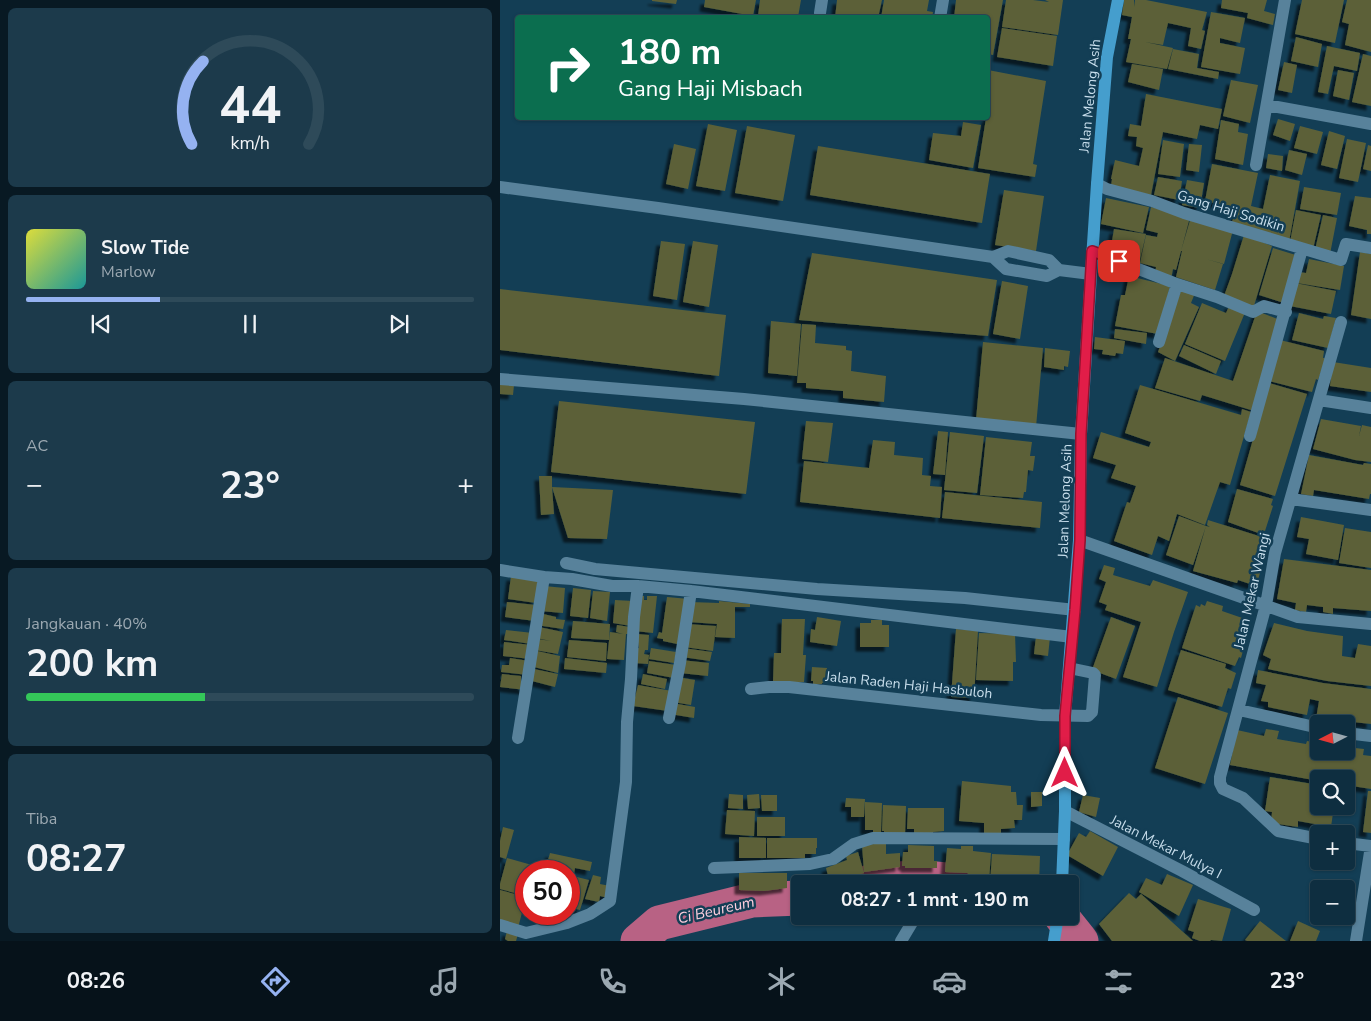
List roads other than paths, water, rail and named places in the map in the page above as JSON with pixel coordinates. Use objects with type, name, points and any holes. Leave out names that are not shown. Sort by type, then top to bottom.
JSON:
[{"type":"main road","name":"Jalan Melong Asih","points":[[1062,875],[1065,811],[1065,716],[1080,540],[1081,434],[1092,251],[1107,57],[1118,0]]},
{"type":"street","points":[[820,13],[822,0]]},
{"type":"street","points":[[940,15],[943,0]]},
{"type":"street","points":[[1256,165],[1286,0]]},
{"type":"street","points":[[1267,105],[1371,124]]},
{"type":"street","name":"Gang Haji Sodikin","points":[[1097,184],[1107,189],[1152,201],[1340,260],[1346,244],[1371,248]]},
{"type":"street","points":[[500,187],[993,257],[1008,251],[1049,260],[1059,270]]},
{"type":"street","points":[[1250,436],[1302,249]]},
{"type":"street","points":[[1092,251],[1254,312],[1264,306],[1286,312]]},
{"type":"street","points":[[993,257],[1006,270],[1047,276],[1059,270],[1091,274]]},
{"type":"street","points":[[1159,342],[1177,284]]},
{"type":"street","name":"Jalan Mekar Wangi","points":[[1310,837],[1278,831],[1243,798],[1223,789],[1220,778],[1266,605],[1275,554],[1341,322]]},
{"type":"street","points":[[500,380],[744,399],[1081,434]]},
{"type":"street","points":[[1319,400],[1371,408]]},
{"type":"street","points":[[1291,499],[1371,510]]},
{"type":"street","points":[[1080,540],[1298,617],[1371,624]]},
{"type":"street","points":[[566,563],[595,569],[817,589],[965,598],[1075,610]]},
{"type":"street","points":[[500,570],[612,586],[691,590],[1072,636]]},
{"type":"street","points":[[518,738],[544,577]]},
{"type":"street","points":[[500,925],[526,933],[568,923],[590,914],[610,901],[626,782],[627,722],[638,586]]},
{"type":"street","points":[[668,718],[680,663],[691,590]]},
{"type":"street","name":"Jalan Raden Haji Hasbuloh","points":[[751,689],[789,687],[1041,715],[1088,716],[1092,712],[1096,677],[1093,673],[1069,668]]},
{"type":"street","points":[[1239,710],[1310,726]]},
{"type":"street","points":[[1355,734],[1371,736]]},
{"type":"street","name":"Jalan Mekar Mulya I","points":[[1065,811],[1254,910]]},
{"type":"street","points":[[714,868],[810,864],[833,859],[854,844],[873,838],[1064,839]]},
{"type":"street","points":[[1355,844],[1371,846],[1356,941]]},
{"type":"street","points":[[900,941],[910,925]]},
{"type":"waterway","name":"Ci Beureum","points":[[638,941],[659,923],[752,900],[791,898]]},
{"type":"waterway","name":"Ci Beureum","points":[[1068,925],[1081,941]]}]
